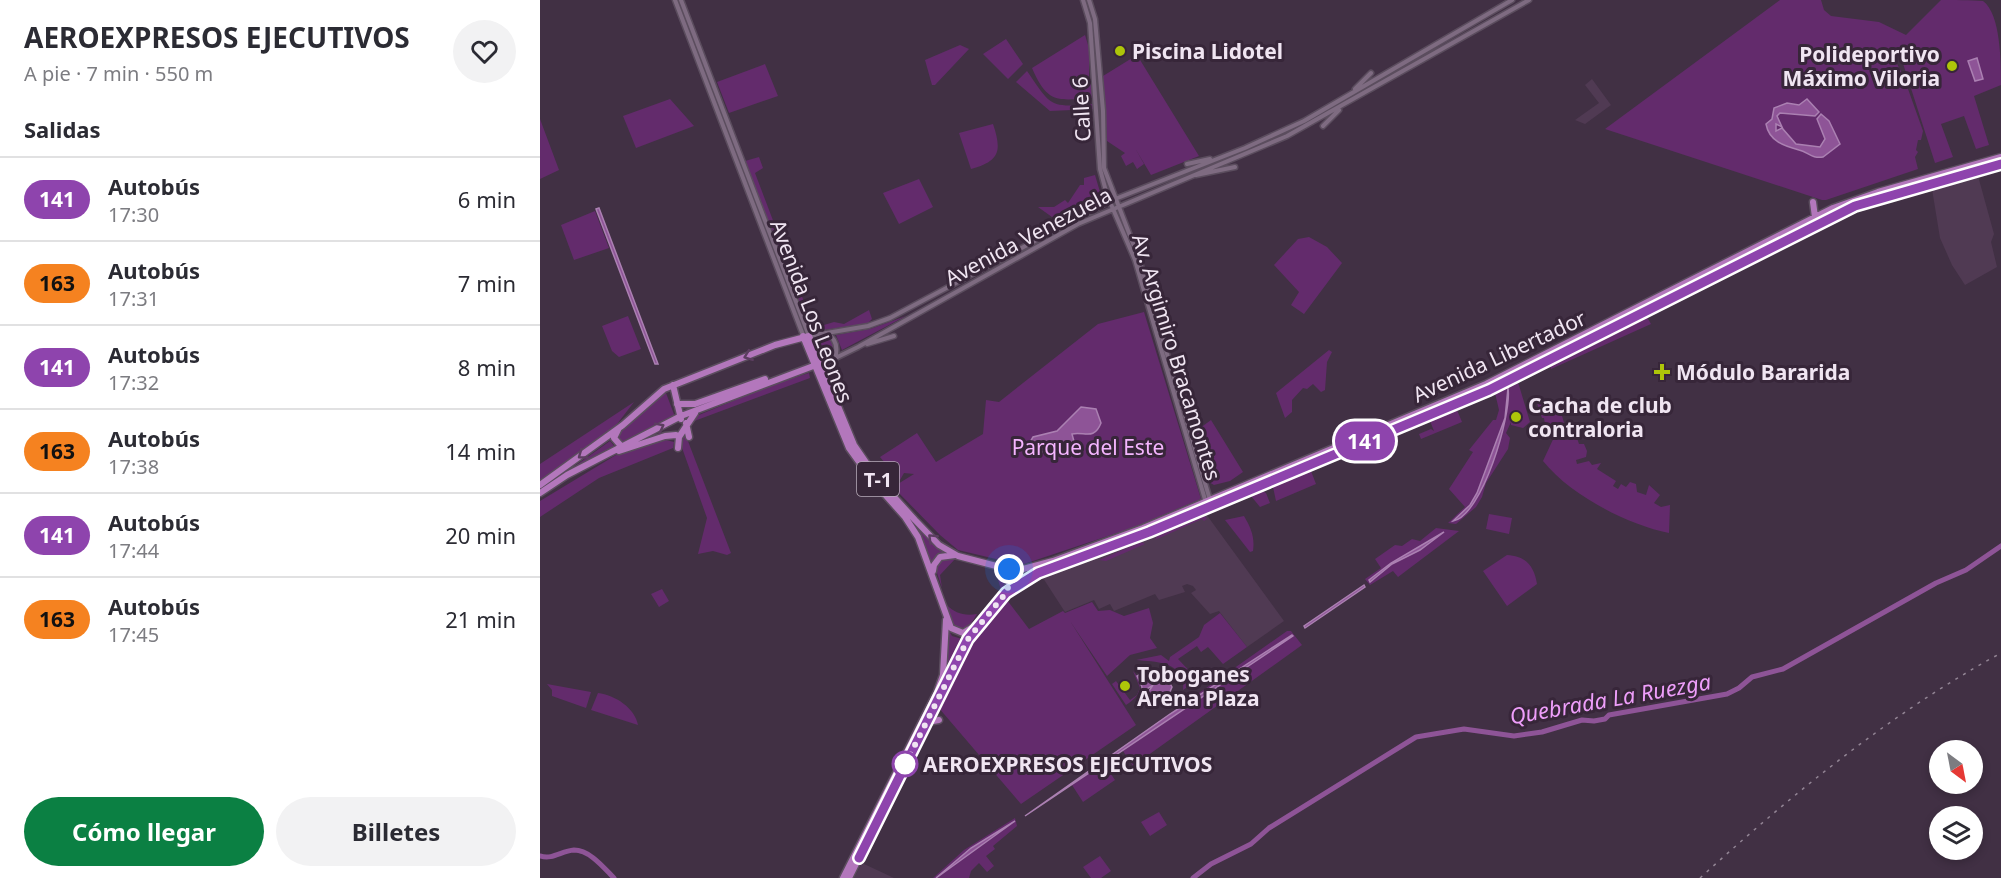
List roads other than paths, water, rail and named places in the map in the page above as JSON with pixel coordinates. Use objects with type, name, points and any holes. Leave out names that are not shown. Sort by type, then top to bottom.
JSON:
[{"type":"main road","name":"Avenida Libertador","points":[[1004,568],[1023,569],[1053,561],[1209,504],[1486,384],[1815,217],[1878,192],[2001,157]]},
{"type":"main road","name":"Avenida Libertador","points":[[849,878],[968,639],[1006,593],[1038,573],[1489,390],[1855,206],[2001,164]]},
{"type":"main road","points":[[1813,202],[1815,217]]},
{"type":"main road","name":"Avenida Los Leones","points":[[806,336],[841,418],[863,460],[931,537],[958,556],[1004,568]]},
{"type":"main road","name":"Avenida Venezuela","points":[[540,484],[623,425],[654,396],[673,385],[806,336]]},
{"type":"main road","name":"Avenida Los Leones","points":[[818,365],[849,448],[872,480],[913,527],[946,617]]},
{"type":"main road","name":"Avenida Venezuela","points":[[626,448],[681,417],[730,396],[818,365]]},
{"type":"main road","points":[[677,404],[695,405],[766,378],[779,378]]},
{"type":"main road","points":[[654,396],[667,379]]},
{"type":"main road","points":[[673,385],[682,425],[675,438],[678,448],[679,437],[687,421],[696,413],[730,396]]},
{"type":"main road","points":[[687,421],[689,437]]},
{"type":"main road","points":[[623,425],[614,438],[626,448]]},
{"type":"main road","points":[[540,493],[601,456],[665,436],[675,438]]},
{"type":"main road","points":[[933,578],[936,560],[946,555],[958,556]]},
{"type":"main road","points":[[1004,568],[1012,576],[1006,593]]},
{"type":"main road","points":[[946,617],[951,628],[959,632],[980,622]]},
{"type":"main road","points":[[843,878],[914,733],[937,692],[943,675],[946,617]]},
{"type":"main road","points":[[927,722],[939,720]]},
{"type":"street","name":"Avenida Los Leones","points":[[675,0],[806,336]]},
{"type":"street","name":"Avenida Los Leones","points":[[681,0],[806,336]]},
{"type":"street","points":[[1083,0],[1094,33]]},
{"type":"street","points":[[1089,0],[1103,111],[1104,168],[1112,200],[1139,259],[1209,504]]},
{"type":"street","name":"Avenida Venezuela","points":[[806,336],[868,326],[890,318],[1112,200],[1284,130],[1512,0]]},
{"type":"street","name":"Avenida Venezuela","points":[[818,365],[858,347],[1078,224],[1187,177],[1268,146],[1528,0]]},
{"type":"street","points":[[1347,95],[1371,73]]},
{"type":"street","points":[[1323,126],[1346,104]]},
{"type":"street","points":[[1187,164],[1222,156]]},
{"type":"street","points":[[1187,177],[1235,167]]},
{"type":"street","name":"Av. Argimiro Bracamontes","points":[[1116,207],[1116,215],[1135,261],[1209,504]]},
{"type":"street","points":[[826,333],[835,342],[837,358],[831,368]]},
{"type":"street","points":[[858,347],[894,336]]},
{"type":"waterway","name":"Quebrada La Ruezga","points":[[1193,878],[1211,864],[1251,844],[1269,828],[1416,737],[1464,729],[1514,736],[1542,732],[1582,720],[1594,721],[1605,719],[1609,715],[1727,694],[1752,677],[1783,669],[1936,583],[1966,570],[2001,546]]},
{"type":"waterway","name":"Quebrada La Ruezga","points":[[540,856],[549,857],[574,850],[580,851],[596,860],[614,878]]},
{"type":"railway","points":[[1700,878],[1771,815],[1844,756],[1920,702],[2001,653]]},
{"type":"place","name":"Piscina Lidotel","points":[[1120,51]]},
{"type":"place","name":"Polideportivo Máximo Viloria","points":[[1952,66]]},
{"type":"place","name":"Módulo Bararida","points":[[1662,372]]},
{"type":"place","name":"Cacha de club contraloria","points":[[1516,417]]},
{"type":"place","name":"Toboganes Arena Plaza","points":[[1125,686]]},
{"type":"place","name":"AEROEXPRESOS EJECUTIVOS","points":[[905,764]]},
{"type":"park label","name":"Parque del Este","points":[[1088,447]]}]
